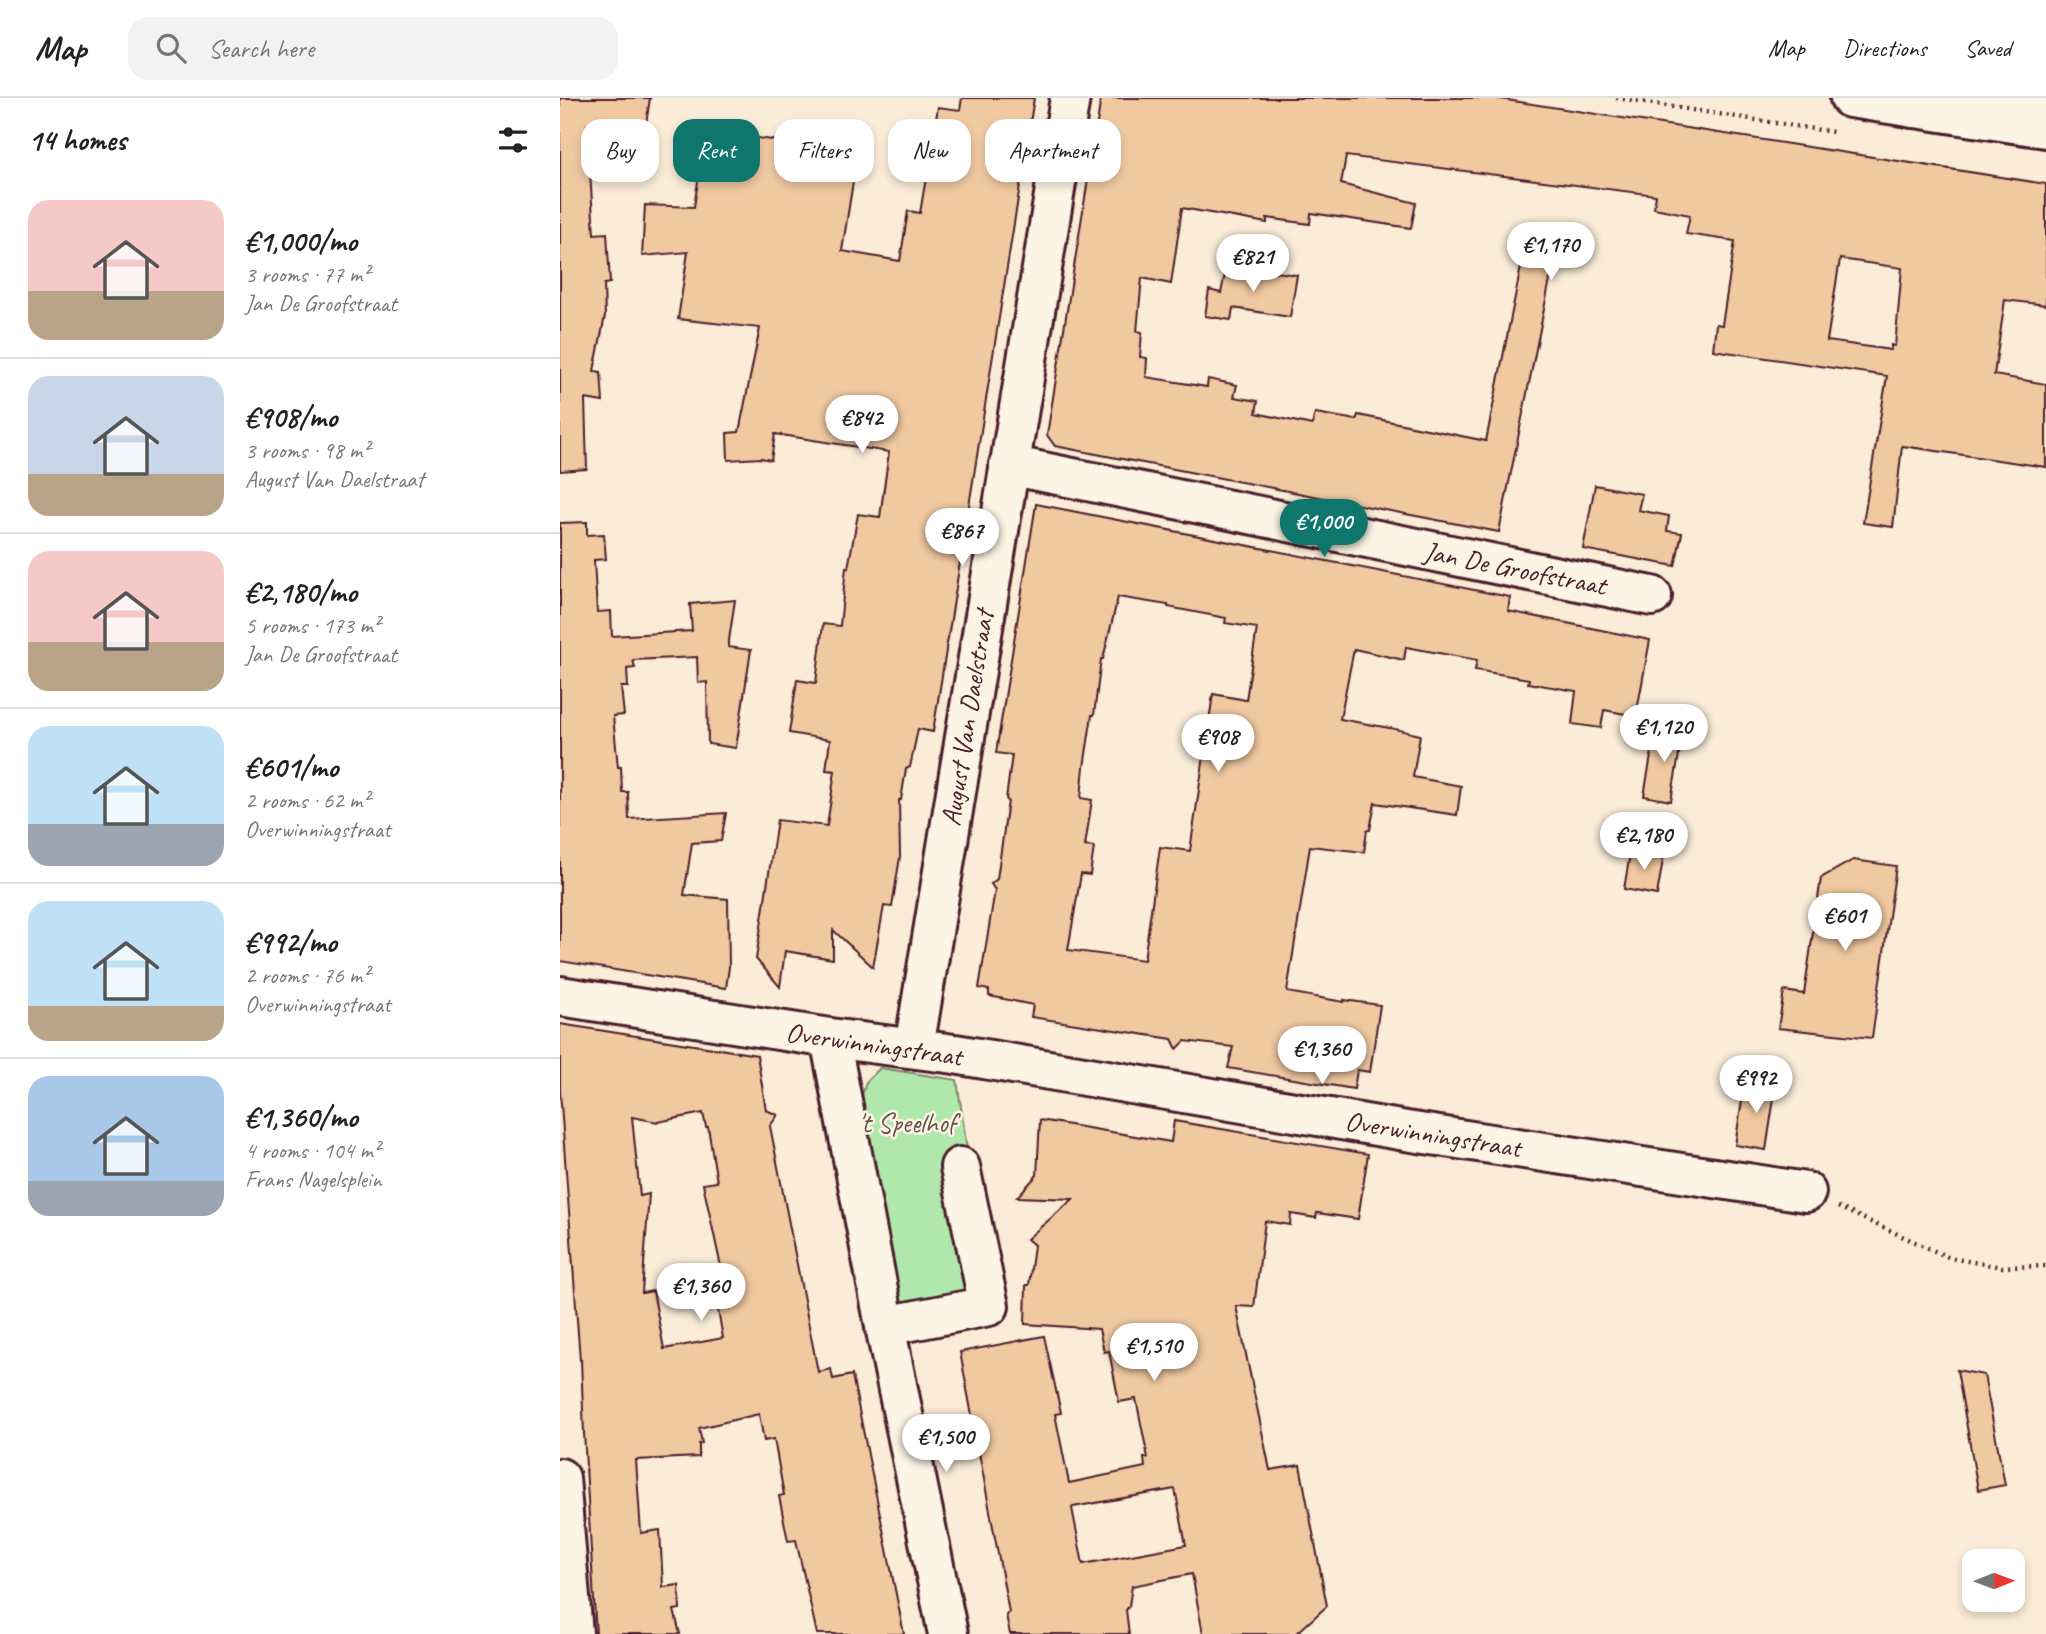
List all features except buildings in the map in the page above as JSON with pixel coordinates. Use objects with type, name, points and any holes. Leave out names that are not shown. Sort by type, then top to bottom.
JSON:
[{"type":"main road","name":"August Van Daelstraat","points":[[914,1048],[1070,98]]},
{"type":"main road","points":[[1850,98],[2046,128]]},
{"type":"main road","points":[[1913,108],[2003,98]]},
{"type":"main road","points":[[2009,98],[2046,99]]},
{"type":"main road","name":"Jan De Groofstraat","points":[[1009,465],[1652,596]]},
{"type":"main road","name":"Overwinningstraat","points":[[560,996],[830,1038],[914,1048],[1406,1131],[1806,1192]]},
{"type":"main road","points":[[830,1038],[948,1634]]},
{"type":"main road","points":[[885,1326],[989,1306],[960,1167]]},
{"type":"main road","points":[[560,1478],[573,1634]]},
{"type":"path","points":[[1806,1192],[1950,1258],[2002,1267],[2046,1266]]},
{"type":"green space","name":"'t Speelhof","points":[[880,1068],[957,1080],[967,1149],[944,1154],[971,1295],[894,1312],[859,1105],[866,1082]]}]
